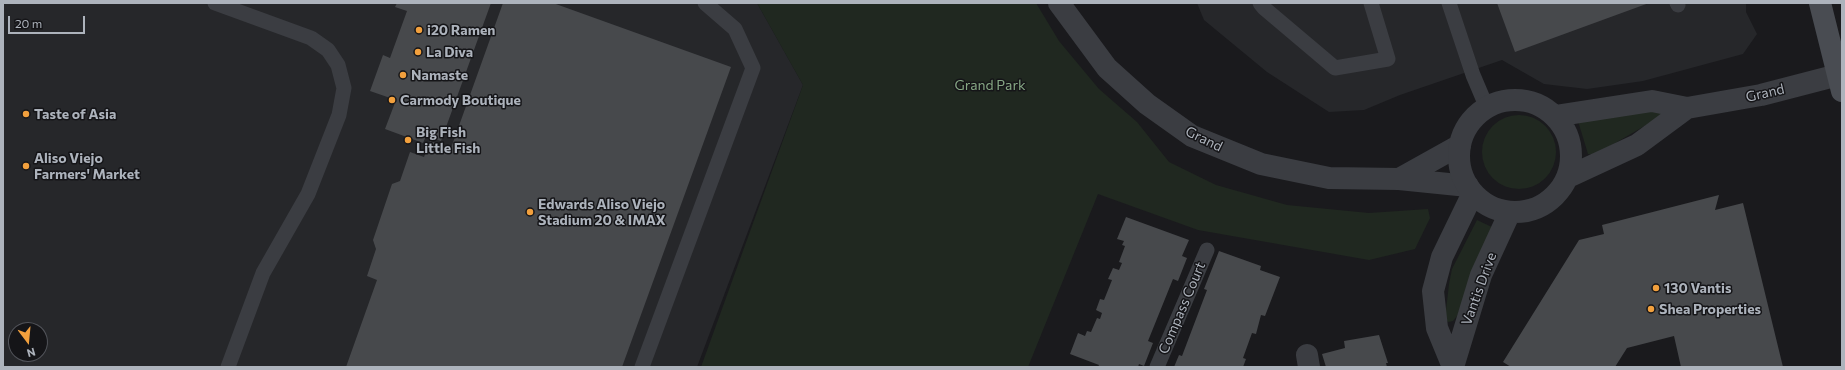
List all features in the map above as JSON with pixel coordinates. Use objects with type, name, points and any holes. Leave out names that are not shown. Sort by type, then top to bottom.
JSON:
[{"type":"main road","points":[[1820,3],[1841,80]]},
{"type":"street","name":"Grand","points":[[1059,3],[1107,68],[1147,104],[1192,136],[1261,164],[1329,178],[1399,179],[1471,189]]},
{"type":"street","name":"Grand","points":[[1555,116],[1652,101],[1688,108],[1841,80]]},
{"type":"street","points":[[1522,100],[1540,106],[1555,116],[1565,129],[1570,144],[1572,161],[1568,177],[1558,192],[1544,204],[1528,211],[1510,212],[1496,209],[1483,202],[1463,178],[1460,145],[1466,130],[1475,118],[1487,108],[1504,101],[1522,100]]},
{"type":"street","name":"Grand","points":[[1568,177],[1637,145],[1688,108]]},
{"type":"street","name":"Grand","points":[[1399,179],[1460,145]]},
{"type":"street","name":"Vantis Drive","points":[[1453,367],[1436,328],[1433,291],[1442,257],[1471,189]]},
{"type":"street","name":"Vantis Drive","points":[[1453,367],[1481,275],[1510,212]]},
{"type":"lane","points":[[215,3],[311,38],[328,50],[338,65],[344,88],[339,115],[308,194],[263,274],[228,367]]},
{"type":"lane","points":[[642,367],[753,68],[735,29],[705,3]]},
{"type":"lane","points":[[1260,3],[1335,68],[1388,58],[1371,3]]},
{"type":"lane","points":[[1449,3],[1473,74],[1487,108]]},
{"type":"lane","name":"Compass Court","points":[[1157,367],[1207,250]]},
{"type":"shaded area","points":[[3,3],[757,3],[803,85],[697,367],[3,367]]},
{"type":"shaded area","points":[[1197,3],[1746,3],[1746,12],[1757,34],[1743,54],[1643,81],[1587,89],[1544,84],[1502,60],[1400,95],[1364,110],[1329,112],[1267,72],[1204,20]]},
{"type":"green space","name":"Grand Park","points":[[757,3],[1036,3],[1059,41],[1099,89],[1137,122],[1169,162],[1216,185],[1287,205],[1369,213],[1428,209],[1430,218],[1415,249],[1369,260],[1198,230],[1098,194],[1028,367],[701,367],[803,85]]},
{"type":"green space","points":[[1661,108],[1665,114],[1594,155],[1588,154],[1578,121]]},
{"type":"green space","points":[[1512,115],[1526,115],[1540,121],[1550,131],[1556,145],[1554,166],[1550,173],[1540,183],[1526,189],[1512,189],[1498,183],[1488,173],[1482,159],[1482,145],[1488,131],[1498,121]]},
{"type":"green space","points":[[1477,220],[1496,229],[1474,272],[1457,316],[1453,321],[1448,322],[1445,319],[1452,269]]},
{"type":"building","points":[[397,3],[491,3],[441,141],[426,136],[423,143],[385,129],[396,100],[370,91],[383,55],[390,58],[407,11],[395,7]]},
{"type":"building","name":"Edwards Aliso Viejo Stadium 20 & IMAX","points":[[503,3],[553,3],[731,67],[622,367],[346,367],[377,280],[367,276],[376,249],[373,240],[392,184],[400,181],[410,152],[424,157],[430,141],[451,148]]},
{"type":"building","points":[[1497,3],[1649,3],[1515,52]]},
{"type":"building","name":"130 Vantis","points":[[1719,195],[1715,210],[1743,203],[1783,367],[1681,367],[1674,336],[1627,348],[1615,367],[1511,367],[1503,362],[1579,240],[1604,234],[1602,225]]},
{"type":"building","points":[[1126,217],[1189,240],[1182,256],[1187,258],[1178,281],[1173,279],[1148,341],[1153,343],[1144,366],[1139,364],[1138,367],[1098,367],[1099,365],[1070,354],[1078,333],[1085,336],[1087,331],[1091,332],[1097,318],[1100,319],[1102,313],[1096,310],[1100,299],[1104,300],[1112,280],[1108,279],[1113,268],[1119,270],[1122,263],[1119,262],[1125,246],[1122,245],[1124,241],[1117,239]]},
{"type":"building","points":[[1219,251],[1261,266],[1260,270],[1280,277],[1265,316],[1261,315],[1256,334],[1252,333],[1243,358],[1246,359],[1243,367],[1174,367],[1179,355],[1182,356],[1207,290],[1204,289]]},
{"type":"building","points":[[1379,335],[1388,363],[1386,363],[1387,367],[1326,367],[1322,354],[1345,348],[1344,341]]},
{"type":"place","name":"i20 Ramen","points":[[419,30]]},
{"type":"place","name":"La Diva","points":[[418,52]]},
{"type":"place","name":"Namaste","points":[[403,75]]},
{"type":"place","name":"Carmody Boutique","points":[[392,100]]},
{"type":"place","name":"Taste of Asia","points":[[26,114]]},
{"type":"place","name":"Big Fish Little Fish","points":[[408,140]]},
{"type":"place","name":"Aliso Viejo Farmers' Market","points":[[26,166]]},
{"type":"place","name":"Edwards Aliso Viejo Stadium 20 & IMAX","points":[[530,212]]},
{"type":"place","name":"130 Vantis","points":[[1656,288]]},
{"type":"place","name":"Shea Properties","points":[[1651,309]]}]
